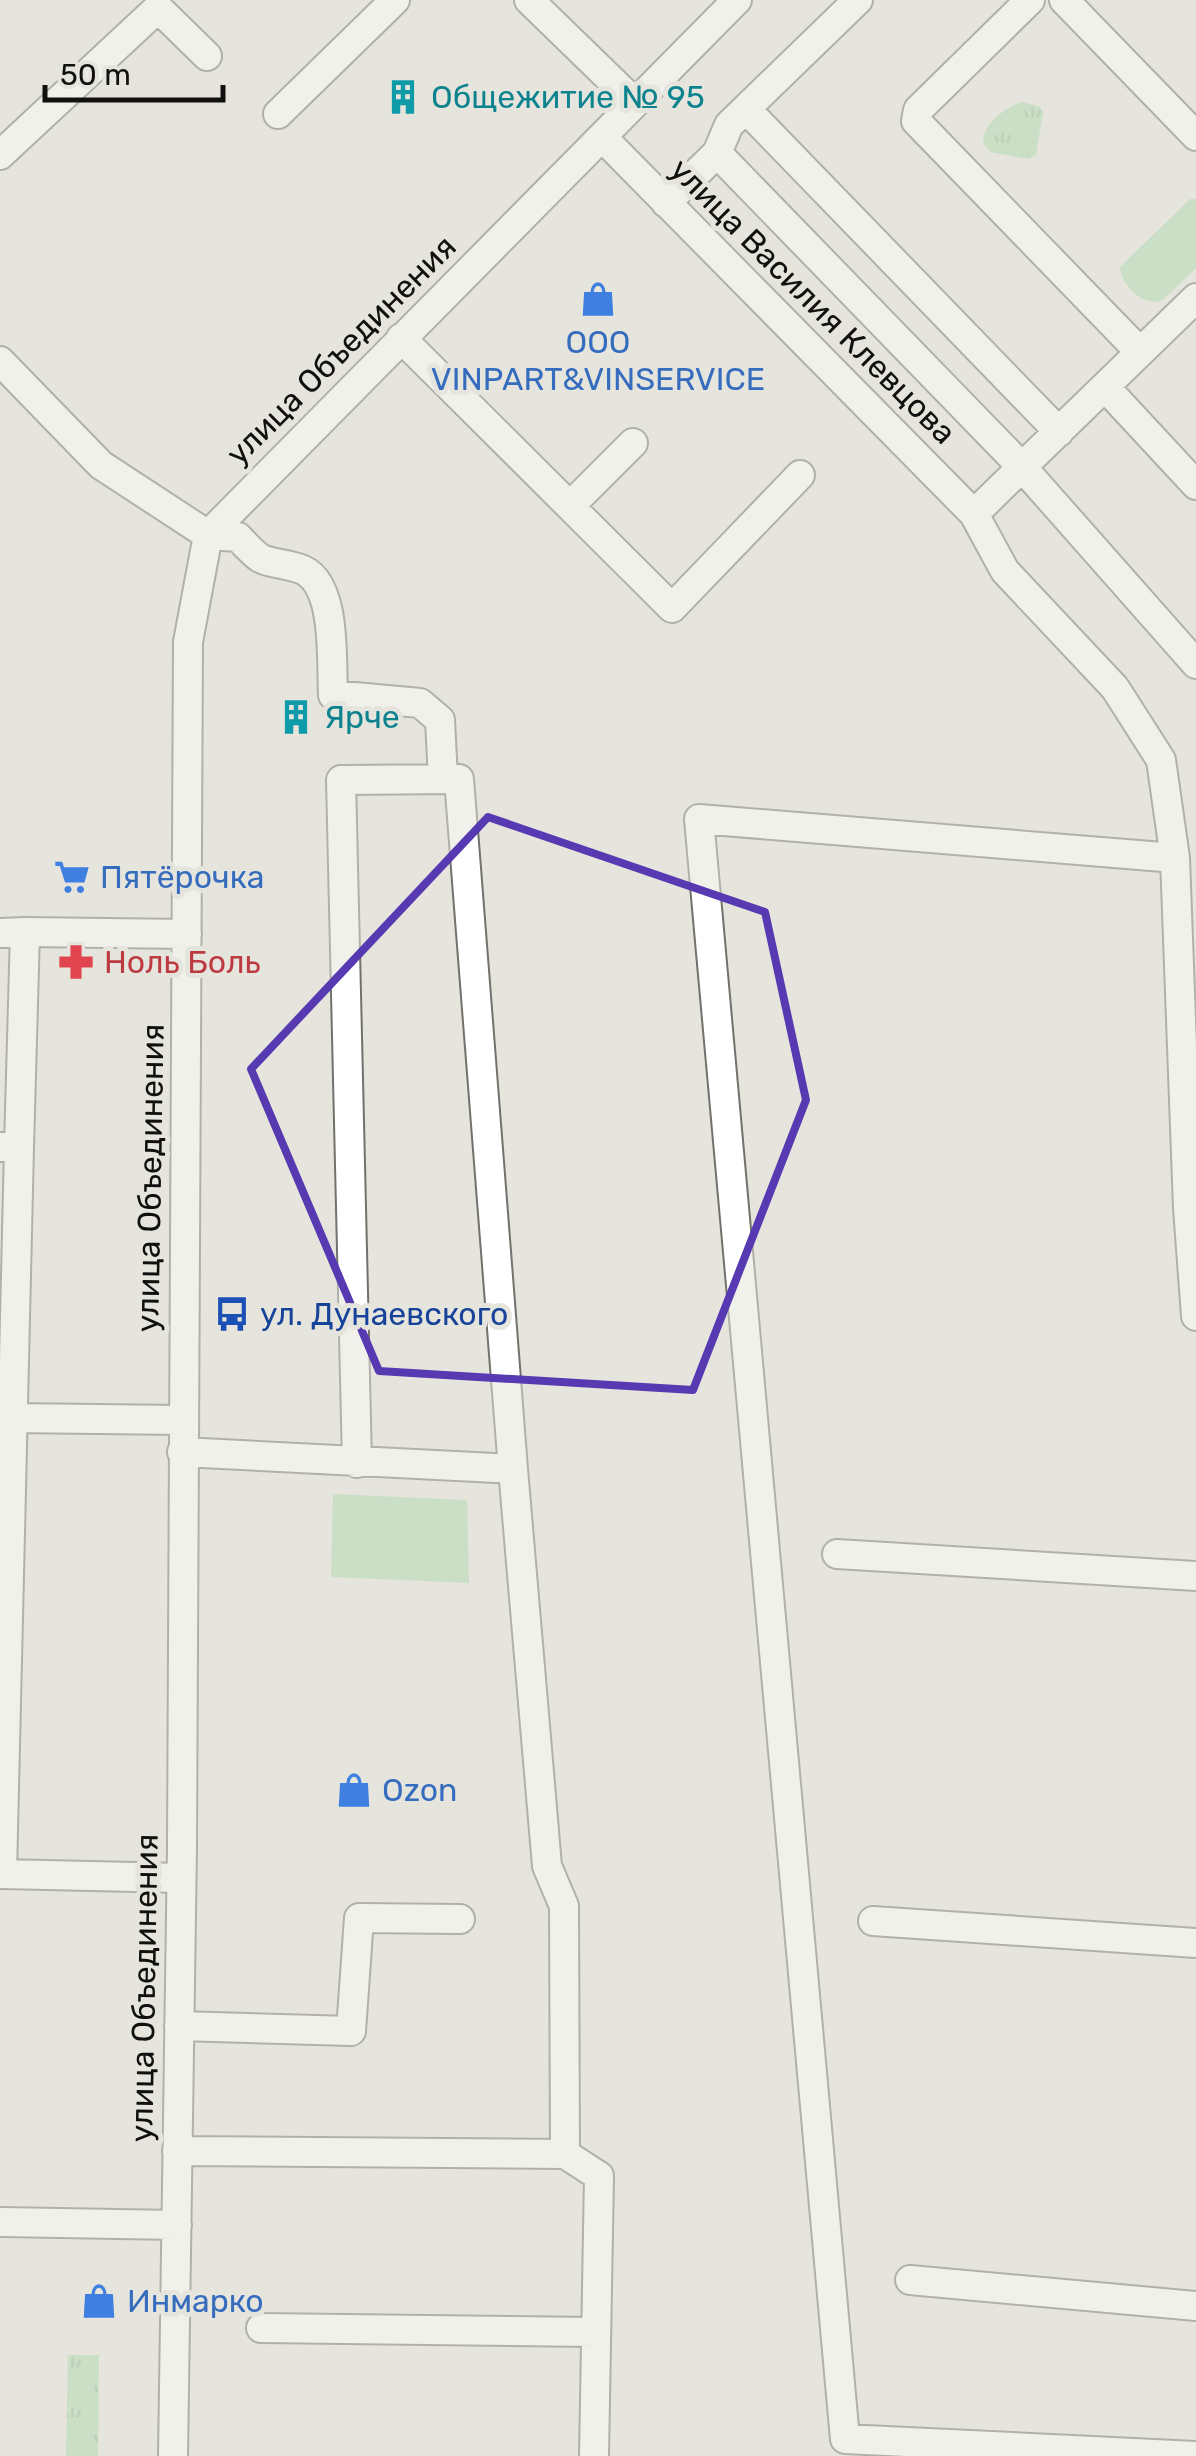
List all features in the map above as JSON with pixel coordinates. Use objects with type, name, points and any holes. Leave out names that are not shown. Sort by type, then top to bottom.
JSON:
[{"type":"street","points":[[278,114],[395,0]]},
{"type":"street","points":[[528,0],[635,102]]},
{"type":"street","name":"улица Объединения","points":[[172,2456],[181,1878],[188,642],[208,536],[737,0]]},
{"type":"street","points":[[666,203],[718,153],[724,132],[858,0]]},
{"type":"street","points":[[1030,0],[918,110],[916,121],[1140,352]]},
{"type":"street","points":[[1076,4],[1196,136]]},
{"type":"street","points":[[0,155],[158,8],[206,56]]},
{"type":"street","points":[[746,109],[1059,432]]},
{"type":"street","name":"улица Василия Клевцова","points":[[602,137],[974,514],[1004,570],[1116,688],[1161,760],[1175,858],[1188,1208],[1196,1316]]},
{"type":"street","points":[[718,153],[1022,467],[1196,664]]},
{"type":"street","points":[[974,514],[1196,298]]},
{"type":"street","points":[[401,338],[672,608],[800,476]]},
{"type":"street","points":[[0,362],[101,465],[208,536],[238,537],[262,562],[302,568],[321,585],[327,604],[333,695],[420,703],[440,720],[443,780]]},
{"type":"street","points":[[1105,387],[1196,485]]},
{"type":"street","points":[[570,506],[633,443]]},
{"type":"street","points":[[357,1463],[341,780],[460,779],[547,1866],[564,1906],[565,2154]]},
{"type":"street","points":[[1175,858],[700,819],[845,2440],[1196,2456]]},
{"type":"street","points":[[181,1878],[1,1874],[12,1418],[7,1370],[12,933],[188,934]]},
{"type":"street","points":[[12,1418],[182,1420]]},
{"type":"street","points":[[182,1452],[513,1469]]},
{"type":"street","points":[[837,1554],[1196,1576]]},
{"type":"street","points":[[179,2026],[351,2032],[359,1918],[460,1919]]},
{"type":"street","points":[[873,1921],[1196,1942]]},
{"type":"street","points":[[177,2151],[565,2154],[599,2176],[594,2456]]},
{"type":"street","points":[[0,2222],[177,2225]]},
{"type":"street","points":[[910,2280],[1196,2306]]},
{"type":"street","points":[[261,2328],[596,2332]]},
{"type":"highlighted area","points":[[488,817],[765,912],[806,1100],[693,1390],[379,1371],[251,1069]]},
{"type":"green space","points":[[1021,102],[1039,106],[1043,112],[1036,155],[1028,159],[990,152],[983,143],[987,129],[1008,108]]},
{"type":"green space","points":[[1190,199],[1196,199],[1196,268],[1163,300],[1141,298],[1129,288],[1120,267]]},
{"type":"green space","points":[[333,1494],[467,1500],[469,1583],[331,1577]]},
{"type":"green space","points":[[68,2355],[99,2355],[98,2456],[66,2456]]},
{"type":"place","name":"Общежитие № 95","points":[[403,97]]},
{"type":"place","name":"ООО VINPART&VINSERVICE","points":[[598,299]]},
{"type":"place","name":"Ярче","points":[[296,717]]},
{"type":"place","name":"Пятёрочка","points":[[72,877]]},
{"type":"place","name":"Ноль Боль","points":[[76,962]]},
{"type":"place","name":"ул. Дунаевского","points":[[232,1314]]},
{"type":"place","name":"Ozon","points":[[354,1790]]},
{"type":"place","name":"Инмарко","points":[[99,2301]]}]
